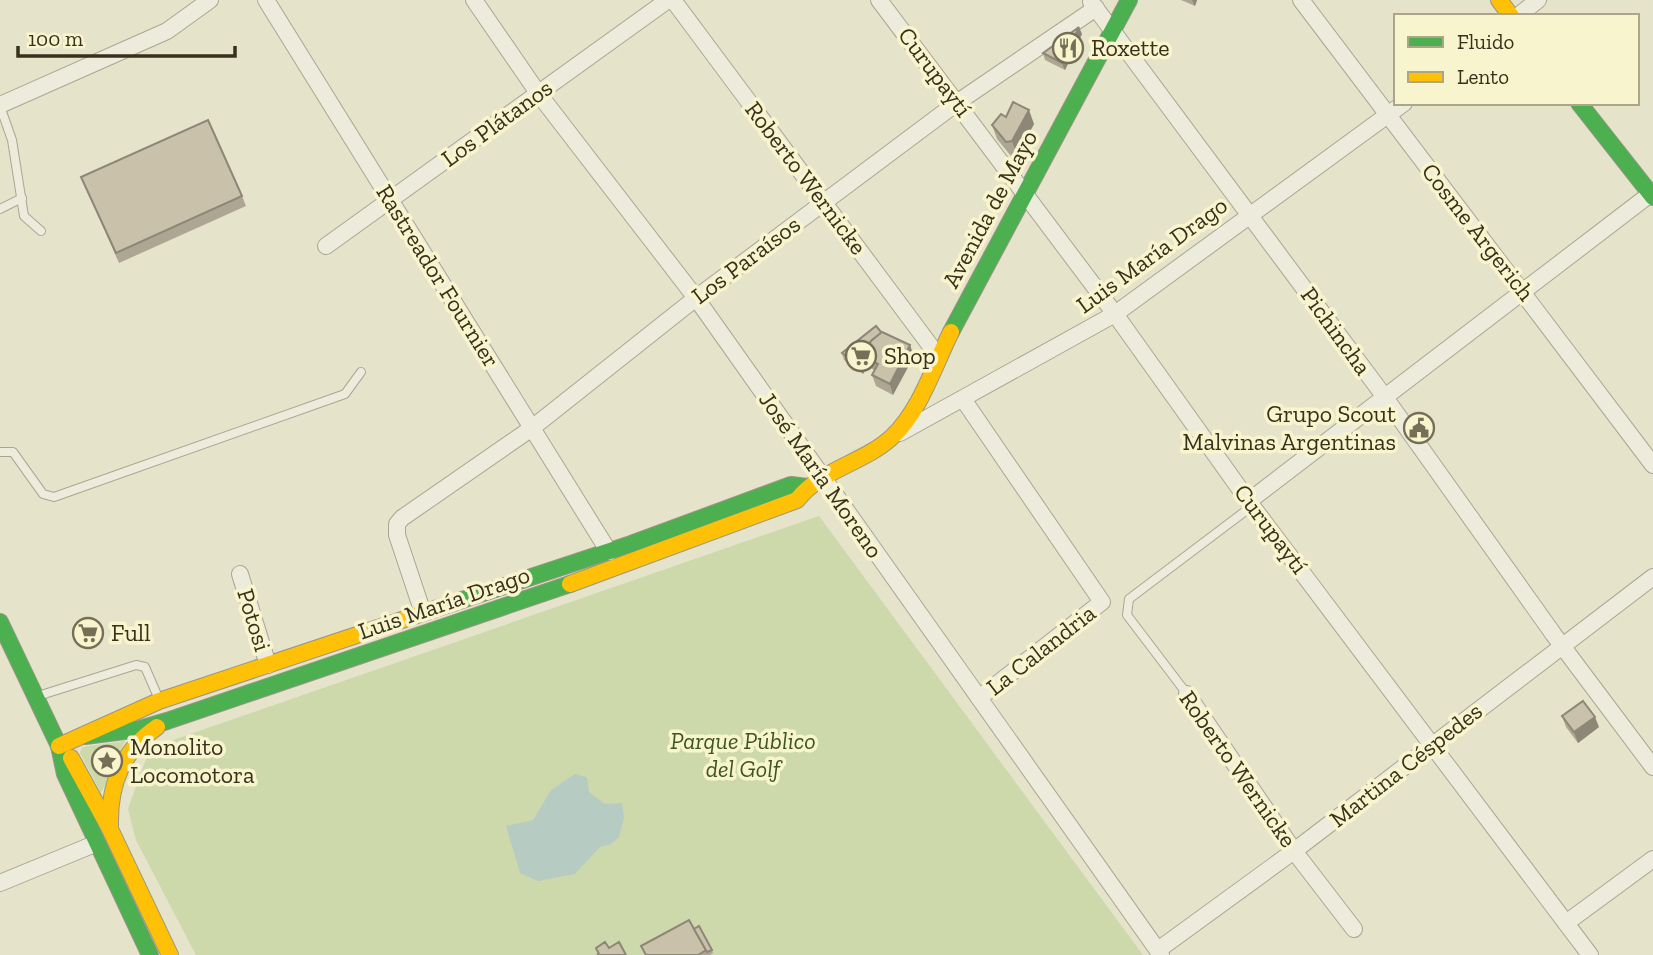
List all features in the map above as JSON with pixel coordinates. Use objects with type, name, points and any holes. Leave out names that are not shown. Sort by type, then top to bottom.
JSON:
[{"type":"main road","name":"Avenida de Mayo","points":[[890,439],[905,423],[1024,193],[1129,0]]},
{"type":"main road","points":[[1581,105],[1652,194]]},
{"type":"main road","name":"Luis María Drago","points":[[85,736],[140,729],[167,721],[610,570],[797,500],[807,487],[890,439]]},
{"type":"main road","name":"Luis María Drago","points":[[60,746],[159,701],[609,552],[790,485],[807,487]]},
{"type":"main road","points":[[0,622],[5,646],[35,696],[60,746],[65,774],[150,955]]},
{"type":"main road","points":[[110,829],[110,798],[122,764],[134,747],[167,721]]},
{"type":"main road","points":[[60,746],[77,764],[170,955]]},
{"type":"street","points":[[0,106],[167,31],[210,0]]},
{"type":"street","name":"Rastreador Fournier","points":[[267,0],[609,552]]},
{"type":"street","name":"José María Moreno","points":[[474,0],[538,93],[696,298],[1159,953]]},
{"type":"street","name":"Los Plátanos","points":[[326,246],[671,0]]},
{"type":"street","name":"Roberto Wernicke","points":[[671,0],[938,356]]},
{"type":"street","name":"Curupaytí","points":[[879,0],[1115,314],[1251,504],[1590,955]]},
{"type":"street","name":"Cosme Argerich","points":[[1301,0],[1522,289],[1653,466]]},
{"type":"street","points":[[1520,14],[1538,0]]},
{"type":"street","name":"Los Paraísos","points":[[423,613],[397,535],[397,524],[402,518],[532,428],[823,201],[1093,4]]},
{"type":"street","name":"Pichincha","points":[[1093,4],[1384,396],[1562,646],[1653,767]]},
{"type":"street","name":"Luis María Drago","points":[[890,439],[1115,314],[1249,213],[1402,105]]},
{"type":"street","name":"La Calandria","points":[[1251,504],[1522,289],[1652,194]]},
{"type":"street","name":"La Calandria","points":[[964,399],[1102,602],[979,698]]},
{"type":"street","name":"Potosi","points":[[240,574],[268,666]]},
{"type":"street","name":"Martina Céspedes","points":[[1159,953],[1653,577]]},
{"type":"street","name":"Roberto Wernicke","points":[[1187,694],[1294,851],[1354,929]]},
{"type":"street","points":[[0,883],[97,843]]},
{"type":"street","points":[[1566,923],[1653,859]]},
{"type":"lane","points":[[0,106],[12,140],[24,216],[41,231]]},
{"type":"lane","points":[[0,209],[22,198]]},
{"type":"lane","points":[[0,453],[13,452],[43,494],[54,497],[345,394],[361,372]]},
{"type":"lane","name":"La Calandria","points":[[1126,606],[1129,598],[1251,504]]},
{"type":"lane","name":"Roberto Wernicke","points":[[1126,606],[1127,615],[1187,694]]},
{"type":"lane","points":[[35,696],[136,665],[145,667],[159,701]]},
{"type":"green space","name":"Parque Público del Golf","points":[[819,516],[1143,955],[196,955],[136,840],[128,809],[150,748]]},
{"type":"green space","points":[[125,741],[101,793],[80,753],[82,747]]},
{"type":"shaded area","points":[[575,774],[587,777],[589,792],[605,804],[622,803],[624,818],[619,837],[611,844],[600,847],[575,874],[538,881],[520,873],[506,826],[533,820],[551,790]]},
{"type":"building","points":[[1079,27],[1062,63],[1043,53]]},
{"type":"building","points":[[1013,102],[1029,110],[1012,141],[1006,142],[992,125],[1001,114],[1006,117]]},
{"type":"building","points":[[208,120],[242,196],[116,253],[81,177]]},
{"type":"building","points":[[876,326],[882,333],[871,341],[860,367],[842,353]]},
{"type":"building","points":[[882,332],[910,345],[890,384],[872,375],[878,364],[863,356],[871,341]]},
{"type":"building","points":[[1583,701],[1595,717],[1574,732],[1562,716]]},
{"type":"building","points":[[689,920],[706,950],[698,955],[646,955],[641,946]]},
{"type":"building","points":[[699,926],[712,950],[707,952],[694,929]]},
{"type":"building","points":[[605,942],[609,948],[619,942],[626,955],[597,955],[599,954],[596,948]]},
{"type":"traffic: fast","points":[[951,332],[1129,0]]},
{"type":"traffic: fast","points":[[1581,105],[1653,197]]},
{"type":"traffic: fast","points":[[426,612],[631,544],[791,485],[807,487]]},
{"type":"traffic: fast","points":[[85,736],[140,729],[167,721],[570,584]]},
{"type":"traffic: fast","points":[[0,622],[59,746],[65,774],[150,955]]},
{"type":"traffic: slow","points":[[1499,0],[1510,14]]},
{"type":"traffic: slow","points":[[570,584],[797,500],[807,489],[830,473],[881,446],[911,414],[951,332]]},
{"type":"traffic: slow","points":[[59,746],[159,701],[426,612]]},
{"type":"traffic: slow","points":[[110,826],[112,796],[120,770],[135,747],[157,727]]},
{"type":"traffic: slow","points":[[71,758],[110,829],[170,955]]},
{"type":"place","name":"Roxette","points":[[1068,48]]},
{"type":"place","name":"Shop","points":[[861,356]]},
{"type":"place","name":"Grupo Scout Malvinas Argentinas","points":[[1419,428]]},
{"type":"place","name":"Full","points":[[88,633]]},
{"type":"place","name":"Monolito Locomotora","points":[[107,761]]}]
